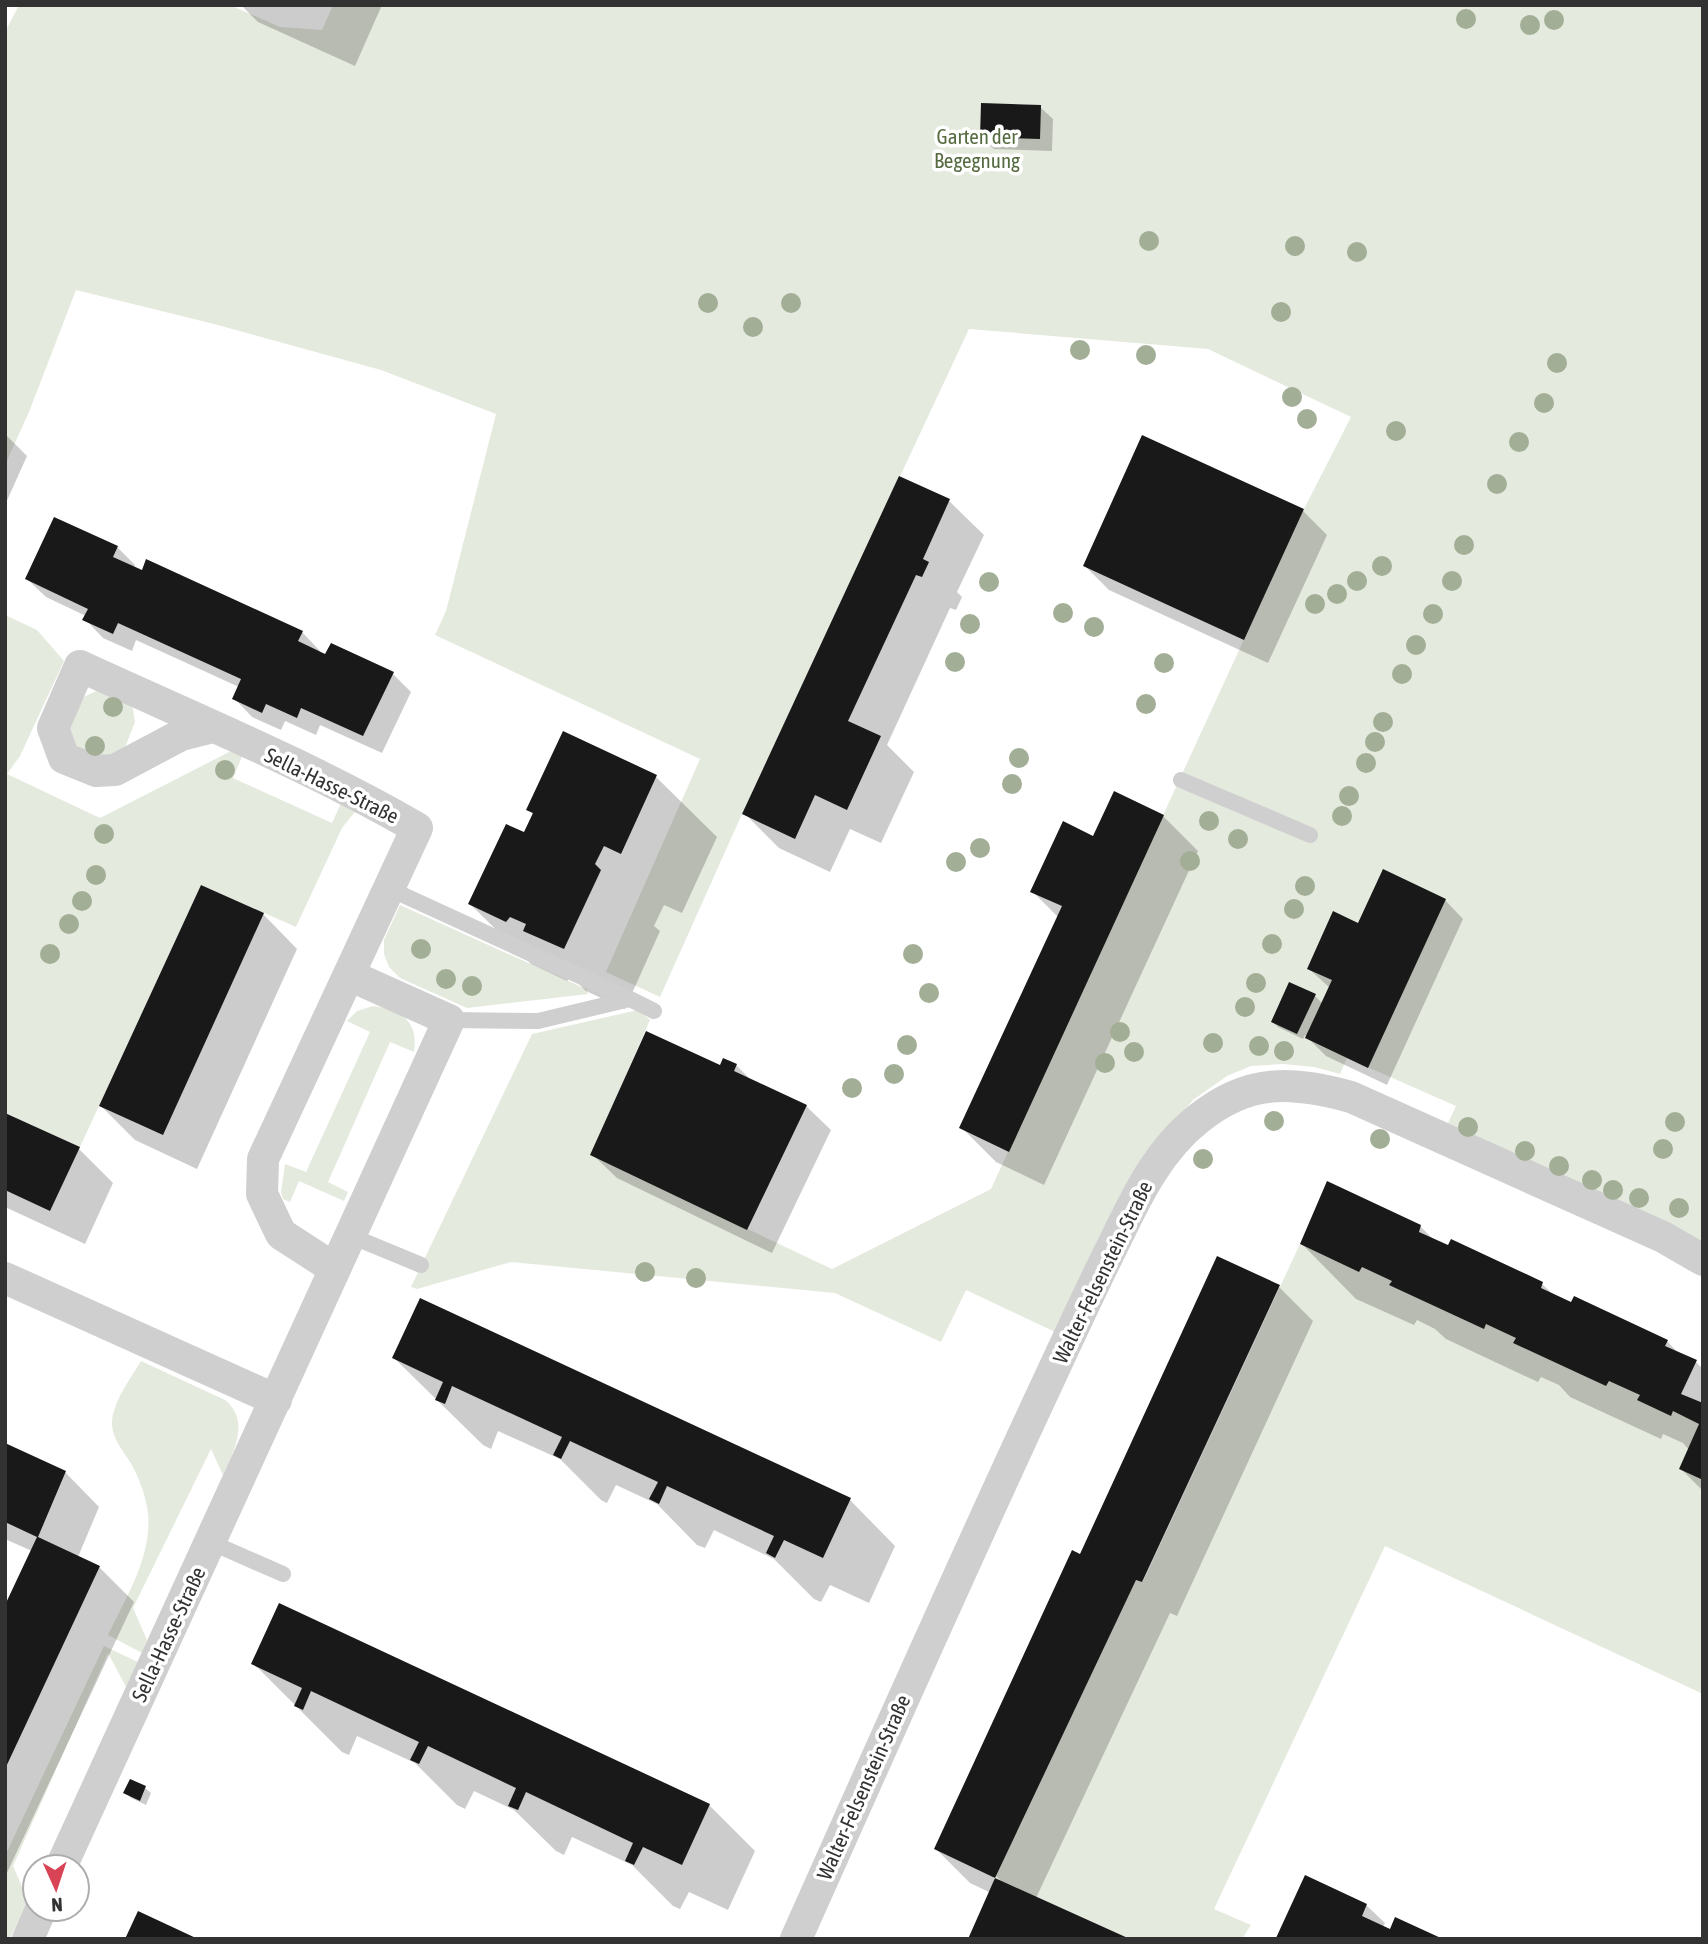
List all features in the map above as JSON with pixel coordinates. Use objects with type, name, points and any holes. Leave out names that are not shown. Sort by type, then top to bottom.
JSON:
[{"type":"street","name":"Sella-Hasse-Straße","points":[[214,727],[181,736],[115,770],[96,771],[64,758],[53,728],[80,667],[214,727],[372,802],[417,828],[263,1159],[262,1194],[281,1234],[335,1269]]},
{"type":"street","points":[[349,975],[449,1020]]},
{"type":"street","name":"Sella-Hasse-Straße","points":[[67,1853],[449,1020]]},
{"type":"street","name":"Walter-Felsenstein-Straße","points":[[796,1939],[952,1587],[1088,1295],[1123,1224],[1163,1153],[1198,1119],[1238,1095],[1260,1087],[1289,1085],[1317,1088],[1351,1097],[1663,1237],[1703,1260]]},
{"type":"street","points":[[5,1278],[276,1400]]},
{"type":"lane","points":[[1181,780],[1310,835]]},
{"type":"lane","points":[[390,889],[654,1011]]},
{"type":"lane","points":[[449,1020],[538,1021],[631,999]]},
{"type":"lane","points":[[351,1236],[421,1265]]},
{"type":"lane","points":[[210,1542],[283,1574]]},
{"type":"green space","name":"Garten der Begegnung","points":[[19,5],[230,5],[280,27],[322,30],[333,5],[1703,5],[1703,1245],[1683,1232],[1448,1123],[1456,1106],[1347,1058],[1340,1074],[1314,1067],[1283,1064],[1251,1066],[1227,1076],[1193,1100],[1140,1164],[1055,1332],[966,1290],[941,1342],[835,1293],[511,1262],[417,1289],[411,1287],[532,1034],[638,1010],[650,1020],[591,1155],[832,1269],[991,1189],[1304,509],[1351,417],[1208,349],[969,329],[742,814],[660,997],[606,972],[700,759],[435,635],[446,611],[496,414],[381,370],[214,324],[76,290],[29,412],[5,465],[5,32]]},
{"type":"green space","points":[[5,615],[37,630],[64,661],[20,756],[7,774],[100,818],[237,748],[244,752],[233,778],[332,823],[342,801],[358,808],[342,828],[296,927],[201,885],[80,1147],[5,1113]]},
{"type":"green space","points":[[102,688],[132,703],[135,722],[124,750],[102,761],[72,747],[68,726],[84,697]]},
{"type":"green space","points":[[400,905],[586,989],[588,994],[467,1008],[400,978],[389,967],[384,954],[384,940]]},
{"type":"green space","points":[[373,1006],[392,1010],[406,1018],[414,1032],[414,1052],[390,1042],[328,1182],[348,1192],[344,1201],[299,1181],[290,1202],[283,1199],[281,1192],[285,1164],[306,1172],[370,1032],[347,1021],[357,1011]]},
{"type":"green space","points":[[1300,1244],[1359,1271],[1362,1267],[1392,1281],[1390,1285],[1484,1328],[1486,1324],[1516,1338],[1514,1342],[1606,1386],[1609,1381],[1640,1395],[1671,1415],[1674,1411],[1699,1424],[1679,1469],[1703,1480],[1703,1694],[1385,1546],[1214,1909],[1251,1925],[1242,1939],[1130,1939],[995,1878],[1136,1580],[1143,1582]]},
{"type":"green space","points":[[141,1361],[225,1400],[233,1408],[238,1427],[235,1447],[223,1475],[211,1449],[133,1608],[147,1640],[142,1653],[108,1635],[142,1561],[148,1529],[148,1513],[142,1489],[133,1467],[116,1440],[112,1425],[117,1402]]},
{"type":"green space","points":[[104,1646],[138,1662],[126,1687],[108,1653],[13,1866],[21,1884],[21,1915],[10,1939],[5,1939],[5,1856]]},
{"type":"building","points":[[981,103],[1041,105],[1040,139],[980,137]]},
{"type":"building","points":[[1142,435],[1304,509],[1244,640],[1083,566]]},
{"type":"building","points":[[899,476],[950,499],[923,559],[929,562],[922,577],[916,575],[848,721],[881,736],[847,810],[815,795],[795,839],[742,814]]},
{"type":"building","points":[[54,517],[118,546],[113,557],[142,570],[146,559],[303,631],[298,641],[325,654],[331,643],[394,672],[363,736],[301,708],[297,718],[266,704],[262,713],[232,699],[241,679],[118,623],[113,634],[82,620],[88,609],[25,579]]},
{"type":"building","points":[[563,731],[657,775],[621,854],[604,846],[595,864],[601,870],[564,949],[523,931],[526,924],[510,917],[506,922],[468,904],[506,824],[524,832],[533,813],[526,810]]},
{"type":"building","points":[[1114,791],[1164,815],[1009,1152],[959,1128],[1062,906],[1030,892],[1063,821],[1093,836]]},
{"type":"building","points":[[1383,869],[1446,899],[1368,1068],[1305,1038],[1332,980],[1307,969],[1333,911],[1358,923]]},
{"type":"building","points":[[201,885],[264,913],[163,1135],[99,1106]]},
{"type":"building","points":[[1289,982],[1316,994],[1297,1034],[1271,1022]]},
{"type":"building","points":[[646,1031],[720,1065],[723,1058],[737,1064],[734,1071],[807,1105],[747,1230],[590,1155]]},
{"type":"building","points":[[5,1113],[80,1147],[50,1211],[5,1190]]},
{"type":"building","points":[[1327,1181],[1421,1225],[1419,1232],[1448,1245],[1451,1239],[1543,1282],[1541,1288],[1571,1302],[1574,1296],[1668,1340],[1665,1346],[1697,1360],[1681,1394],[1703,1403],[1703,1480],[1679,1469],[1699,1424],[1673,1411],[1671,1416],[1637,1400],[1640,1395],[1609,1381],[1606,1386],[1513,1343],[1516,1338],[1486,1324],[1484,1329],[1389,1285],[1392,1281],[1362,1267],[1359,1272],[1300,1244]]},
{"type":"building","points":[[1217,1256],[1280,1285],[1142,1582],[1136,1580],[995,1878],[934,1849],[1072,1550],[1080,1554]]},
{"type":"building","points":[[420,1298],[851,1498],[823,1558],[784,1540],[775,1558],[766,1553],[774,1536],[667,1486],[659,1504],[649,1499],[658,1482],[570,1441],[561,1459],[553,1455],[562,1437],[452,1386],[445,1404],[435,1400],[443,1382],[392,1358]]},
{"type":"building","points":[[5,1443],[66,1471],[38,1537],[100,1566],[5,1769],[5,1605],[37,1537],[5,1522]]},
{"type":"building","points":[[279,1603],[710,1804],[682,1865],[643,1847],[634,1865],[625,1861],[633,1843],[526,1792],[518,1810],[508,1806],[516,1788],[428,1746],[419,1764],[410,1760],[419,1742],[311,1691],[303,1710],[294,1706],[302,1688],[251,1664]]},
{"type":"building","points":[[130,1779],[146,1786],[140,1801],[123,1793]]},
{"type":"building","points":[[1305,1875],[1367,1904],[1362,1916],[1390,1929],[1395,1917],[1443,1939],[1277,1939]]},
{"type":"building","points":[[995,1878],[1130,1939],[968,1939]]},
{"type":"building","points":[[138,1911],[198,1939],[125,1939]]}]
